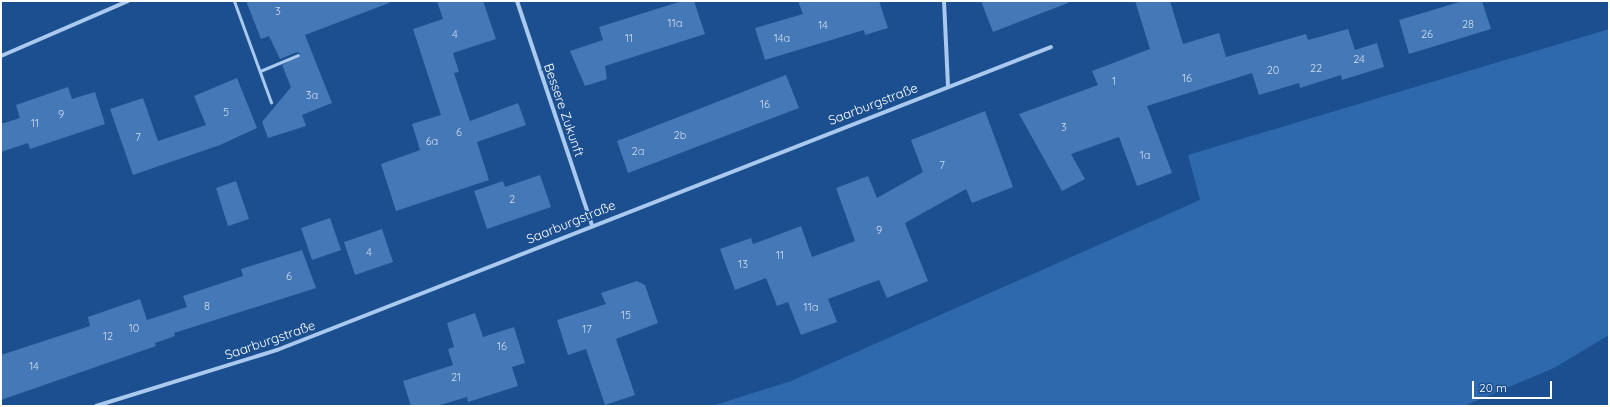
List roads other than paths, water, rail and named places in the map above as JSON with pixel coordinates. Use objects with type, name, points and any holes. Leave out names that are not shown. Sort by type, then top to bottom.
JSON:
[{"type":"street","points":[[1,56],[128,1]]},
{"type":"street","name":"Bessere Zukunft","points":[[517,1],[592,225]]},
{"type":"street","points":[[944,1],[948,85]]},
{"type":"street","name":"Saarburgstraße","points":[[96,406],[277,350],[948,85],[1051,47]]},
{"type":"lane","points":[[234,1],[271,102]]},
{"type":"lane","points":[[260,70],[298,55]]}]
